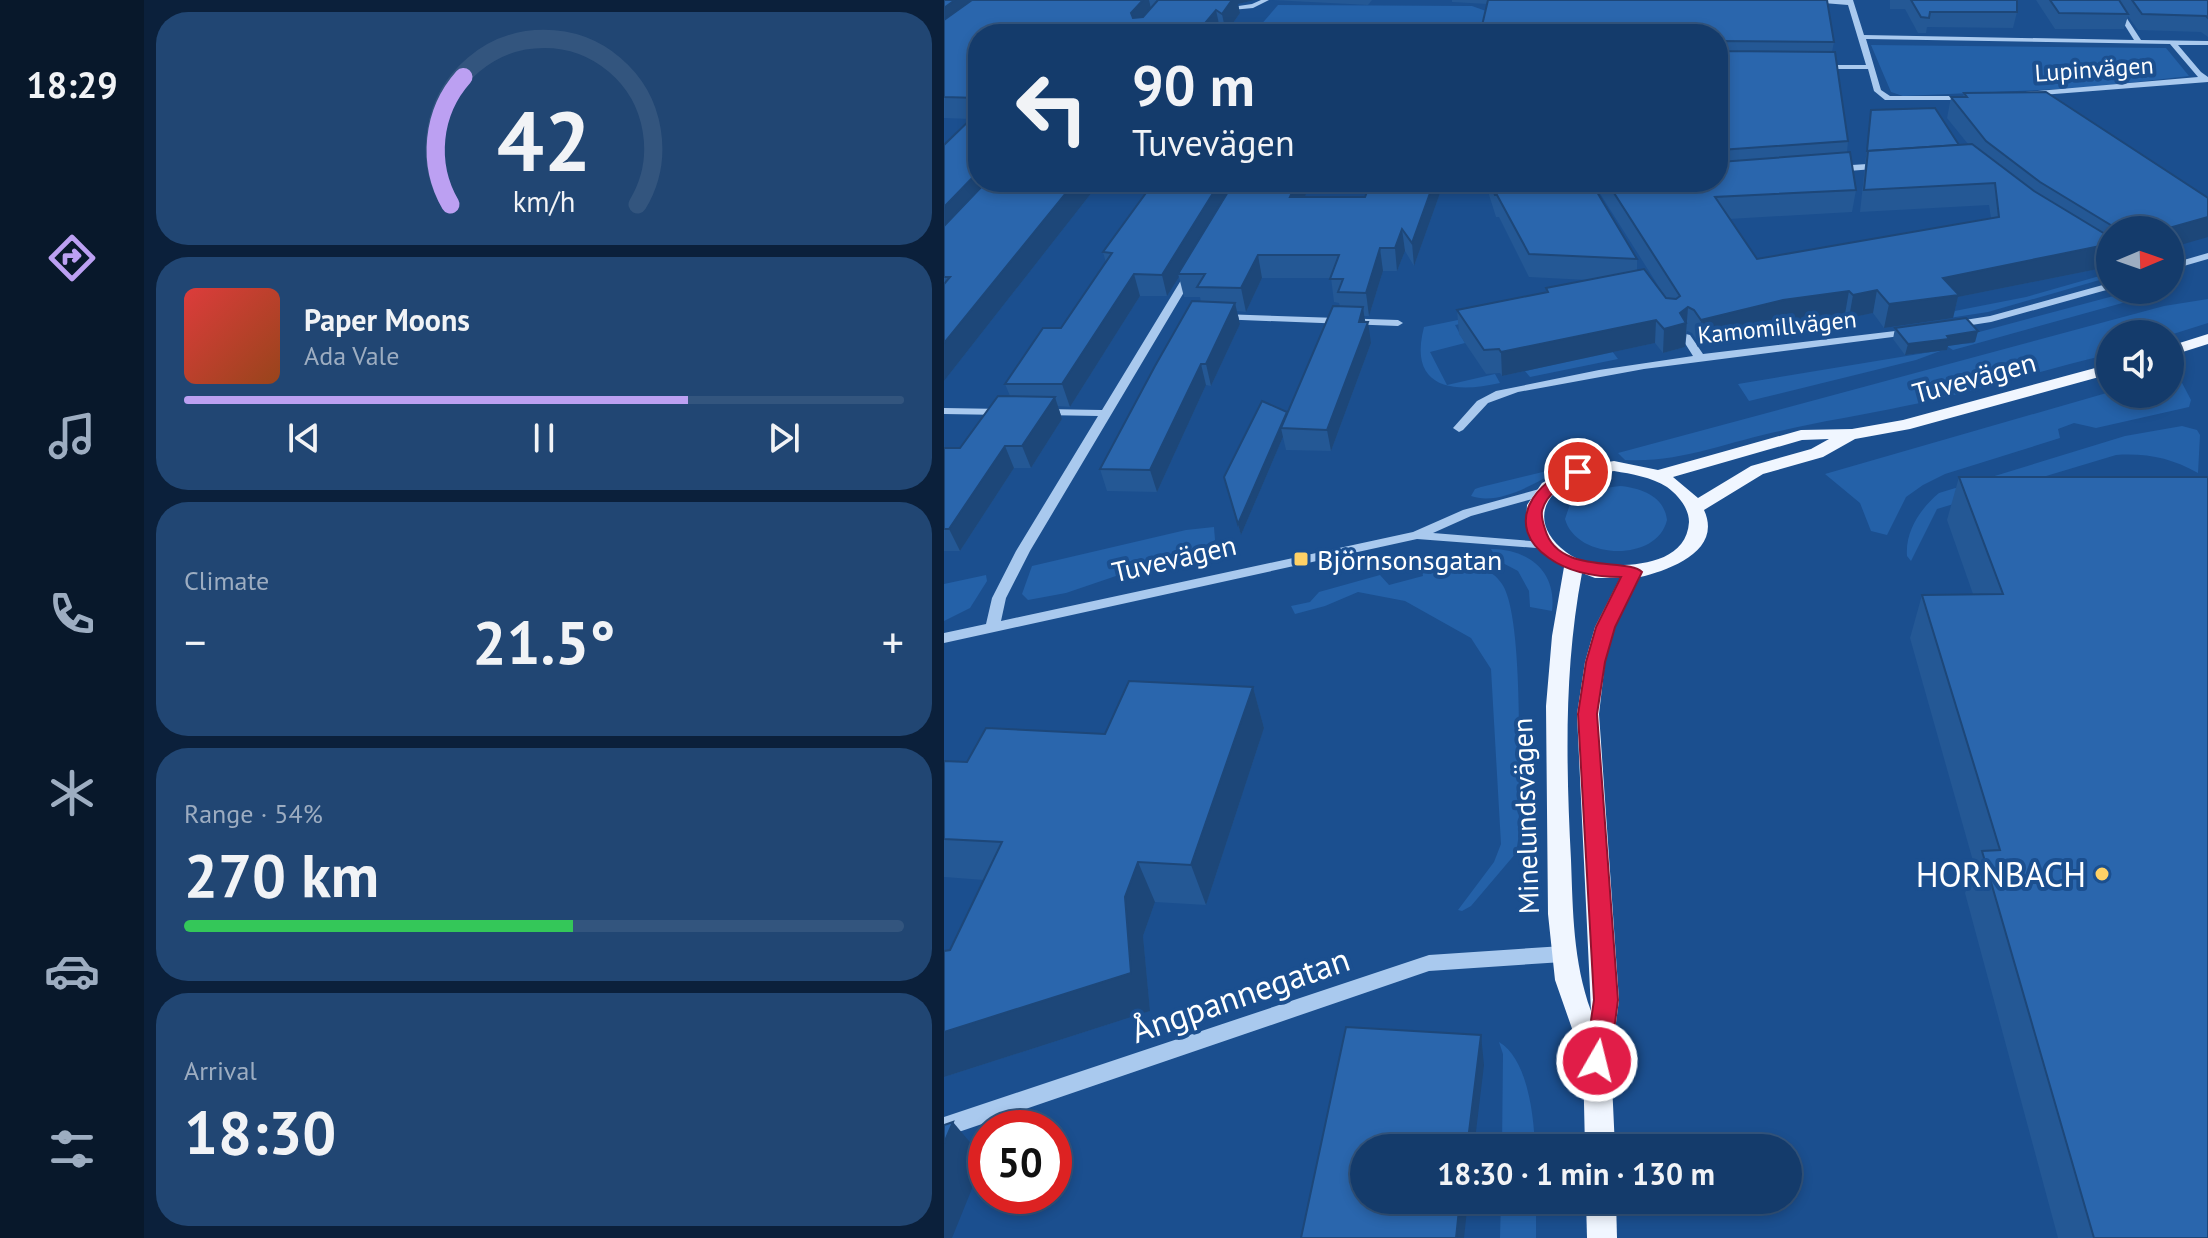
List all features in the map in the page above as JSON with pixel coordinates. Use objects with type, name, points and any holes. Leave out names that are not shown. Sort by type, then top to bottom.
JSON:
[{"type":"main road","points":[[2184,347],[2208,339]]},
{"type":"main road","name":"Tuvevägen","points":[[1659,475],[1801,435],[1852,434],[1904,425],[2096,373]]},
{"type":"main road","name":"Tuvevägen","points":[[1697,507],[1757,470],[1817,453],[1852,434]]},
{"type":"main road","name":"Tuvevägen","points":[[1543,492],[1562,478],[1595,468],[1623,467],[1659,475],[1683,489],[1697,507],[1698,530],[1684,551],[1667,562],[1633,572],[1603,572],[1574,565],[1544,546]]},
{"type":"main road","points":[[1543,492],[1533,515],[1535,531],[1544,546]]},
{"type":"main road","name":"Minelundsvägen","points":[[1574,565],[1557,658],[1555,727],[1563,954],[1576,1007],[1597,1061]]},
{"type":"main road","name":"Minelundsvägen","points":[[1600,1134],[1597,1061],[1606,1000],[1588,714],[1595,662],[1605,627],[1633,572]]},
{"type":"main road","points":[[1601,1214],[1602,1238]]},
{"type":"street","points":[[1206,9],[1253,6],[1266,0]]},
{"type":"street","points":[[1789,0],[1850,1],[1878,91],[1888,98],[1931,104],[1979,97]]},
{"type":"street","points":[[2112,0],[2138,41]]},
{"type":"street","points":[[1860,37],[2208,43]]},
{"type":"street","points":[[2172,42],[2198,74],[2208,80]]},
{"type":"street","points":[[1805,66],[1870,67]]},
{"type":"street","name":"Lupinvägen","points":[[2019,95],[2208,80]]},
{"type":"street","points":[[1820,170],[1898,165]]},
{"type":"street","points":[[2184,263],[2208,256]]},
{"type":"street","points":[[993,626],[999,598],[1017,563],[1103,413],[1198,259]]},
{"type":"street","points":[[1946,327],[1991,319],[2096,290]]},
{"type":"street","points":[[1165,315],[1179,315]]},
{"type":"street","points":[[1209,316],[1398,323]]},
{"type":"street","name":"Kamomillvägen","points":[[1459,428],[1485,401],[1506,392],[1699,356],[1719,357],[1931,329]]},
{"type":"street","points":[[1686,337],[1699,356]]},
{"type":"street","points":[[944,411],[1016,412]]},
{"type":"street","points":[[1031,412],[1103,413]]},
{"type":"street","name":"Tuvevägen","points":[[944,638],[1416,535],[1467,513],[1543,492]]},
{"type":"street","name":"Tuvevägen","points":[[1416,535],[1544,546]]},
{"type":"street","name":"Ångpannegatan","points":[[944,1127],[1429,963],[1563,954]]},
{"type":"shaded area","points":[[1278,5],[1472,6],[1486,11],[1503,24],[1262,24]]},
{"type":"shaded area","points":[[1871,45],[2166,48],[2189,76],[2085,88],[1903,96],[1891,92]]},
{"type":"shaded area","points":[[2096,277],[2096,281],[1988,312],[1923,322],[1919,318],[2026,297]]},
{"type":"shaded area","points":[[2208,299],[2208,323],[2184,331],[2184,320],[2112,320],[2164,306]]},
{"type":"shaded area","points":[[2096,301],[2096,304],[2119,304],[1953,350],[1945,345],[1974,343],[1968,335]]},
{"type":"shaded area","points":[[1482,315],[1485,319],[1455,325],[1465,343],[1430,352],[1447,385],[1428,374],[1422,363],[1424,327]]},
{"type":"shaded area","points":[[1837,315],[1842,323],[1759,335],[1753,330]]},
{"type":"shaded area","points":[[2096,324],[2096,358],[1905,406],[1795,427],[1684,455],[1625,460],[1618,453]]},
{"type":"shaded area","points":[[1943,350],[1916,360],[1749,401],[1738,384]]},
{"type":"shaded area","points":[[1612,351],[1618,359],[1530,377],[1525,371]]},
{"type":"shaded area","points":[[1495,374],[1500,383],[1466,387],[1447,385]]},
{"type":"shaded area","points":[[2184,387],[2191,400],[2189,407],[2096,428],[2074,423],[2058,429],[2060,438],[1945,474],[1906,497],[1887,535],[1871,531],[1860,503],[1825,474],[2096,396],[2096,408],[2184,408]]},
{"type":"shaded area","points":[[2182,426],[2197,430],[2200,435],[2198,473],[2158,458],[2116,455],[1937,509],[1911,561],[1907,556],[1909,538],[1916,521],[1939,493],[2125,436]]},
{"type":"shaded area","points":[[1551,470],[1551,474],[1512,493],[1491,498],[1471,496],[1475,489],[1481,487]]},
{"type":"shaded area","points":[[1620,486],[1643,491],[1661,505],[1667,520],[1660,534],[1648,544],[1616,551],[1599,549],[1572,533],[1565,519],[1570,504],[1590,490]]},
{"type":"shaded area","points":[[1214,527],[1215,540],[1204,546],[1066,593],[1028,600],[1022,594],[1032,566],[1186,530]]},
{"type":"shaded area","points":[[1491,549],[1517,553],[1538,565],[1550,585],[1552,611],[1530,607],[1529,591],[1518,571],[1497,560]]},
{"type":"shaded area","points":[[1453,562],[1487,570],[1502,584],[1514,631],[1519,703],[1519,834],[1516,853],[1471,906],[1462,911],[1458,910],[1494,862],[1501,844],[1491,669],[1471,638],[1405,601],[1358,592],[1295,614],[1291,606],[1310,602],[1319,592],[1380,575],[1389,585],[1423,576],[1421,566]]},
{"type":"shaded area","points":[[986,575],[987,581],[970,608],[944,621],[944,584]]},
{"type":"shaded area","points":[[1499,1042],[1517,1061],[1523,1075],[1534,1134],[1502,1134],[1503,1054]]},
{"type":"shaded area","points":[[1501,1214],[1536,1214],[1536,1238],[1500,1238]]},
{"type":"building","points":[[944,0],[955,0],[944,8]]},
{"type":"building","points":[[972,0],[1143,0],[1131,13],[1133,18],[1143,17],[1158,0],[1232,0],[1222,14],[1216,10],[1204,24],[968,24],[968,98],[944,97],[944,20]]},
{"type":"building","points":[[1488,0],[1827,0],[1834,42],[1728,41],[1728,24],[1482,24]]},
{"type":"building","points":[[1911,0],[2017,0],[2017,12],[1930,12],[1929,18],[1921,17]]},
{"type":"building","points":[[2050,0],[2119,0],[2128,14],[2059,13]]},
{"type":"building","points":[[2132,0],[2208,0],[2208,18],[2142,14]]},
{"type":"building","points":[[1728,51],[1835,52],[1848,141],[1728,149]]},
{"type":"building","points":[[2046,92],[2208,198],[2208,217],[2184,224],[2184,216],[2096,216],[2040,182],[1986,141],[1951,97],[1967,97],[1964,93]]},
{"type":"building","points":[[1935,108],[1959,145],[1867,151],[1871,110]]},
{"type":"building","points":[[968,122],[968,182],[944,207],[944,145]]},
{"type":"building","points":[[1972,144],[2034,191],[2096,229],[2096,247],[1943,278],[1959,295],[1889,304],[1877,290],[1853,295],[1849,291],[1783,300],[1701,320],[1688,307],[1680,313],[1686,323],[1664,329],[1656,320],[1501,352],[1499,349],[1484,350],[1457,310],[1548,292],[1546,288],[1644,269],[1666,298],[1676,299],[1680,296],[1613,192],[1728,192],[1728,161],[1850,152],[1856,190],[1715,197],[1757,259],[1999,217],[1995,183],[1864,190],[1868,151]]},
{"type":"building","points":[[976,192],[1067,192],[944,343],[944,284],[950,277],[944,277],[944,226]]},
{"type":"building","points":[[1147,192],[1214,192],[1162,275],[1134,274],[1062,384],[1005,384],[1043,328],[1061,328],[1112,253],[1103,252]]},
{"type":"building","points":[[1228,192],[1292,192],[1290,197],[1365,197],[1367,192],[1430,192],[1412,243],[1402,229],[1395,248],[1380,248],[1366,293],[1338,292],[1343,279],[1330,279],[1339,255],[1258,255],[1241,288],[1197,287],[1205,274],[1178,274]]},
{"type":"building","points":[[1494,192],[1597,192],[1637,259],[1529,254]]},
{"type":"building","points":[[1192,301],[1235,303],[1206,364],[1201,364],[1150,470],[1100,469],[1155,366]]},
{"type":"building","points":[[1333,306],[1363,307],[1359,322],[1368,322],[1327,430],[1281,428]]},
{"type":"building","points":[[1966,318],[1978,331],[1947,336],[1949,339],[1908,344],[1895,328]]},
{"type":"building","points":[[998,396],[1055,397],[1022,446],[1005,446],[949,529],[944,529],[944,448],[960,448]]},
{"type":"building","points":[[1262,401],[1287,412],[1238,524],[1224,477]]},
{"type":"building","name":"HORNBACH","points":[[1959,477],[2208,477],[2208,1238],[2094,1238],[1982,851],[2000,850],[1922,595],[2003,594]]},
{"type":"building","points":[[1129,681],[1253,687],[1191,865],[1138,862],[1125,897],[1131,973],[944,1032],[944,951],[950,950],[1002,842],[944,839],[944,761],[967,762],[986,728],[1105,734]]},
{"type":"building","points":[[1346,1027],[1481,1035],[1469,1134],[1350,1134],[1350,1214],[1459,1214],[1456,1238],[1301,1238]]},
{"type":"building","points":[[953,1122],[944,1143],[944,1125]]},
{"type":"place","name":"Björnsonsgatan","points":[[1301,559]]},
{"type":"place","name":"HORNBACH","points":[[2102,874]]},
{"type":"route","points":[[1578,472],[1562,478],[1543,492],[1533,515],[1535,531],[1544,546],[1574,565],[1603,572],[1633,572],[1605,627],[1595,662],[1588,714],[1606,1000],[1597,1061]]}]
